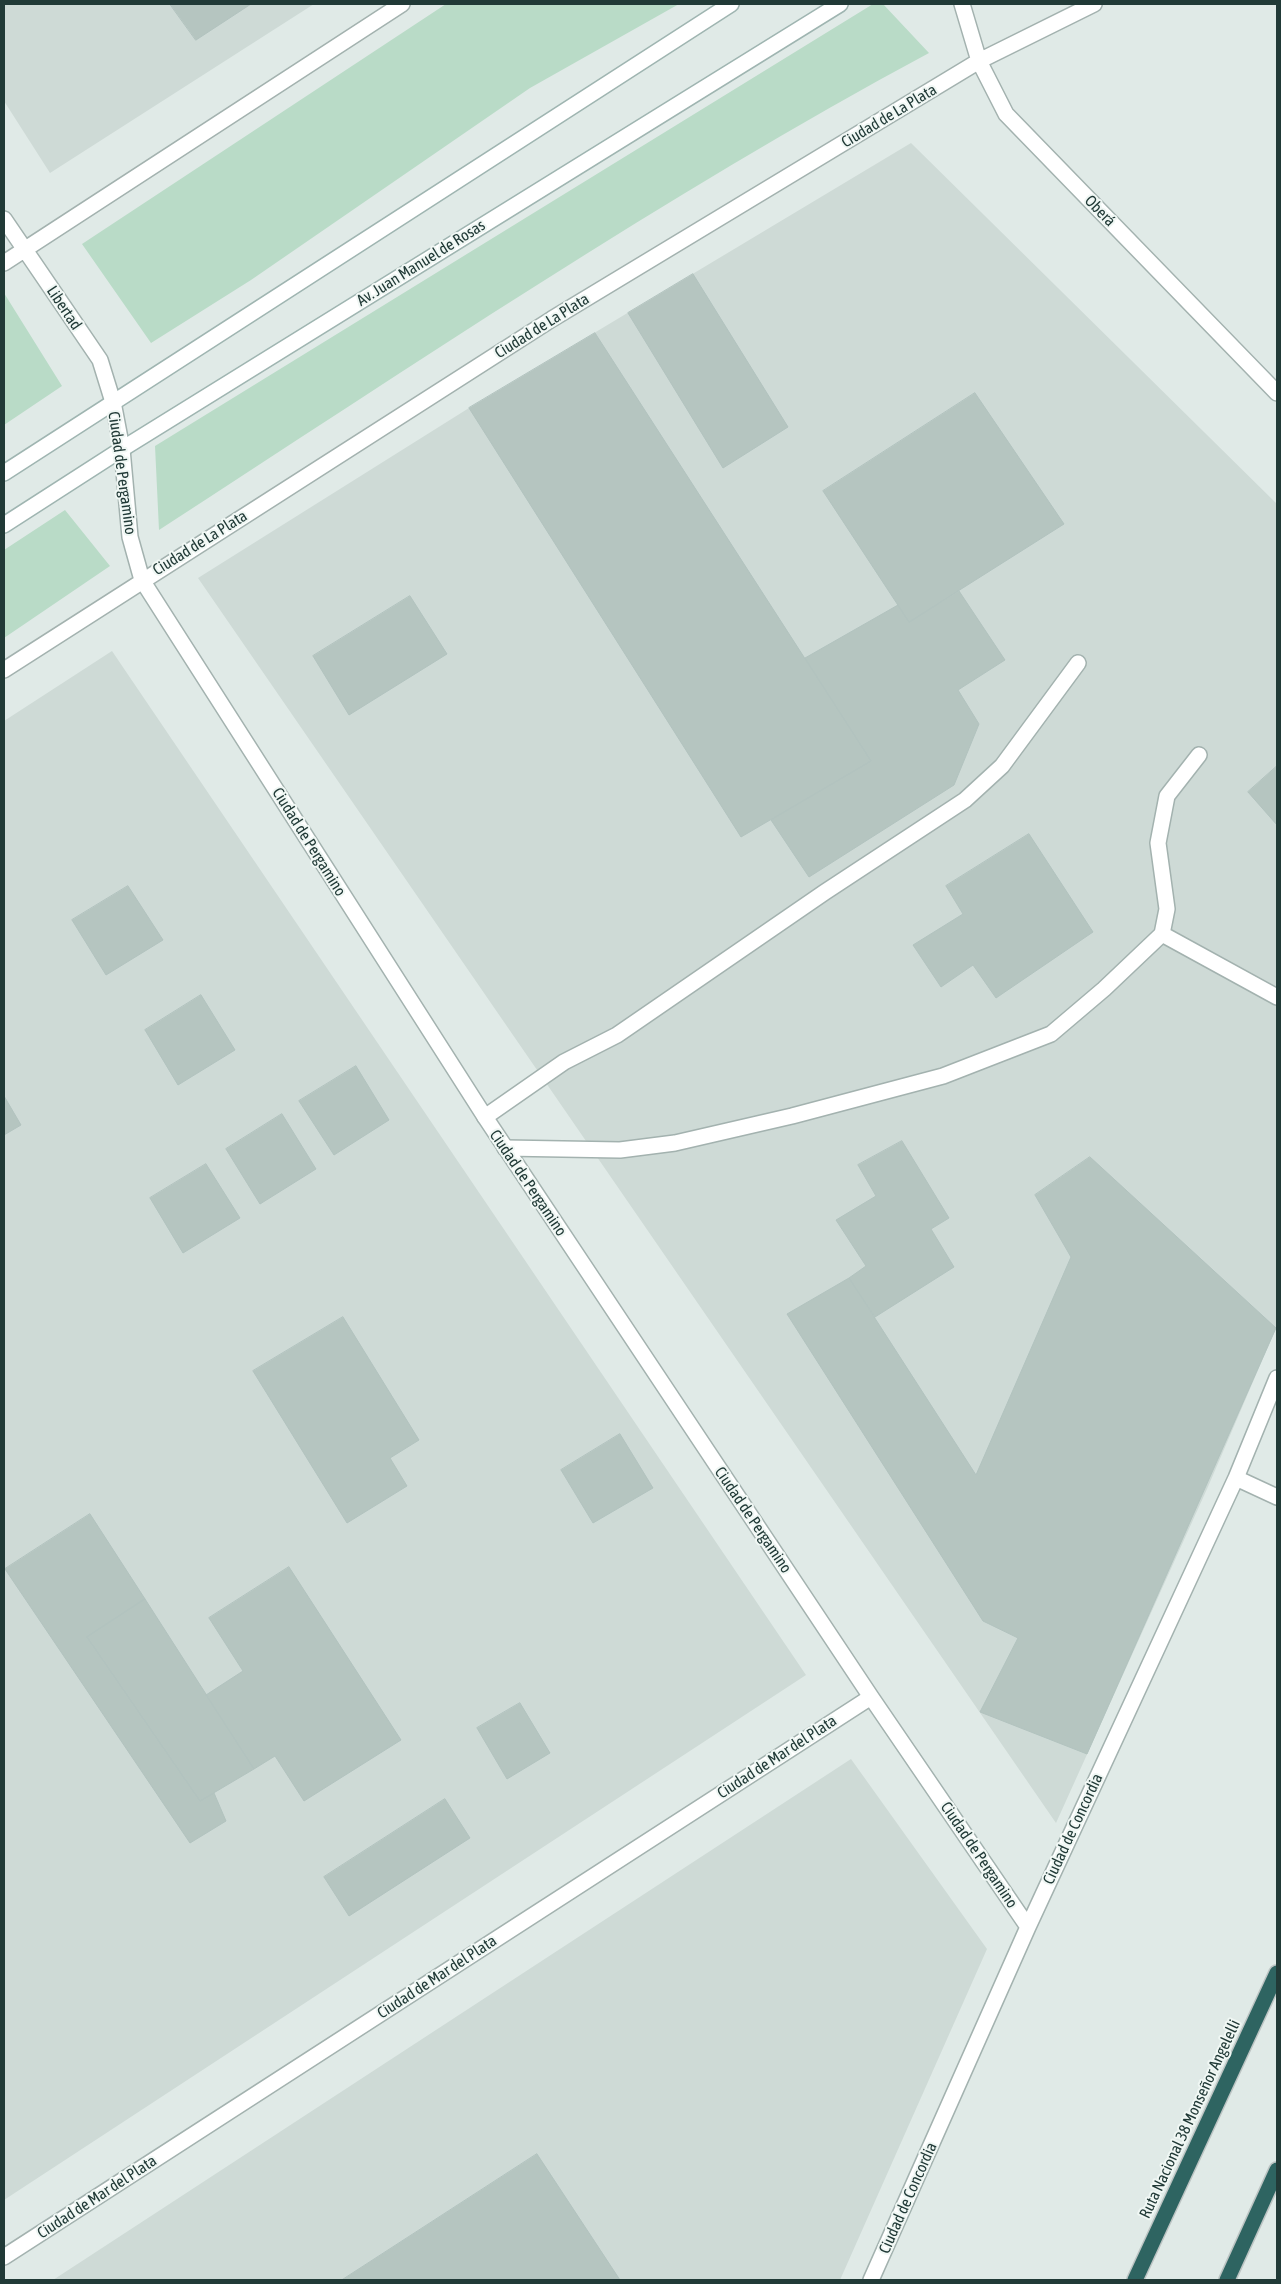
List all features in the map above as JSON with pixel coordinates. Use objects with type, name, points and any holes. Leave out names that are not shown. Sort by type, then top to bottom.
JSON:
[{"type":"highway","name":"Ruta Nacional 38 Monseñor Angelelli","points":[[1135,2280],[1277,1973]]},
{"type":"highway","points":[[1227,2280],[1277,2170]]},
{"type":"street","points":[[4,263],[402,4]]},
{"type":"street","points":[[4,473],[731,4]]},
{"type":"street","name":"Av. Juan Manuel de Rosas","points":[[4,525],[122,449],[840,4]]},
{"type":"street","name":"Oberá","points":[[962,4],[979,61],[1006,114],[1277,393]]},
{"type":"street","name":"Ciudad de La Plata","points":[[4,670],[552,319],[979,61],[1094,4]]},
{"type":"street","name":"Libertad","points":[[4,219],[100,360],[113,402]]},
{"type":"street","name":"Ciudad de Pergamino","points":[[113,402],[122,449],[130,536],[142,580],[505,1148],[871,1697],[1028,1927]]},
{"type":"street","points":[[485,1117],[564,1062],[617,1035],[817,897],[965,800],[1002,766],[1078,663]]},
{"type":"street","points":[[505,1148],[620,1150],[675,1143],[792,1116],[943,1076],[1051,1034],[1104,989],[1162,934],[1167,909],[1158,843],[1167,796],[1199,755]]},
{"type":"street","points":[[1162,934],[1277,997]]},
{"type":"street","name":"Ciudad de Concordia","points":[[871,2280],[1028,1927],[1236,1478],[1277,1378]]},
{"type":"street","points":[[1236,1478],[1277,1497]]},
{"type":"street","name":"Ciudad de Mar del Plata","points":[[4,2257],[871,1697]]},
{"type":"shaded area","points":[[4,4],[314,4],[50,173],[4,101]]},
{"type":"shaded area","points":[[911,143],[1277,504],[1277,1326],[1207,1489],[1056,1823],[198,578],[469,408]]},
{"type":"shaded area","points":[[112,651],[806,1675],[4,2200],[4,721]]},
{"type":"shaded area","points":[[851,1759],[987,1949],[840,2280],[53,2280]]},
{"type":"green space","points":[[446,4],[679,4],[530,88],[251,280],[151,343],[82,244]]},
{"type":"green space","points":[[873,4],[883,4],[929,53],[732,165],[635,224],[444,345],[159,530],[155,446]]},
{"type":"green space","points":[[4,293],[62,386],[4,425]]},
{"type":"green space","points":[[65,510],[110,566],[4,638],[4,550]]},
{"type":"building","points":[[170,4],[251,4],[196,40]]},
{"type":"building","points":[[693,274],[788,427],[723,468],[628,313]]},
{"type":"building","points":[[595,333],[871,761],[741,837],[469,408]]},
{"type":"building","points":[[975,393],[1064,524],[909,622],[823,491]]},
{"type":"building","points":[[959,591],[1005,660],[958,690],[979,724],[954,785],[809,877],[771,820],[871,761],[805,658],[898,605],[909,622]]},
{"type":"building","points":[[410,596],[447,654],[349,715],[313,656]]},
{"type":"building","points":[[1277,766],[1277,825],[1248,792]]},
{"type":"building","points":[[1029,834],[1093,932],[996,998],[973,965],[941,987],[913,945],[963,914],[946,886]]},
{"type":"building","points":[[128,886],[163,940],[106,975],[72,920]]},
{"type":"building","points":[[201,995],[235,1050],[178,1085],[145,1030]]},
{"type":"building","points":[[356,1066],[389,1120],[334,1155],[299,1101]]},
{"type":"building","points":[[4,1096],[21,1125],[4,1135]]},
{"type":"building","points":[[282,1114],[316,1169],[260,1204],[226,1149]]},
{"type":"building","points":[[902,1141],[949,1218],[931,1229],[954,1267],[875,1317],[849,1278],[866,1266],[836,1220],[876,1196],[858,1165]]},
{"type":"building","points":[[1090,1157],[1276,1328],[1087,1754],[980,1712],[1018,1638],[983,1621],[787,1314],[849,1278],[976,1475],[1071,1257],[1035,1195]]},
{"type":"building","points":[[206,1164],[240,1218],[183,1253],[150,1198]]},
{"type":"building","points":[[343,1317],[419,1440],[390,1458],[407,1486],[347,1523],[253,1371]]},
{"type":"building","points":[[620,1434],[653,1488],[593,1523],[561,1470]]},
{"type":"building","points":[[90,1514],[145,1599],[87,1637],[200,1801],[214,1793],[226,1821],[190,1843],[5,1569]]},
{"type":"building","points":[[289,1567],[401,1740],[304,1801],[275,1756],[254,1769],[206,1695],[243,1671],[209,1618]]},
{"type":"building","points":[[145,1599],[254,1769],[200,1801],[87,1637]]},
{"type":"building","points":[[520,1703],[550,1753],[507,1779],[477,1728]]},
{"type":"building","points":[[445,1799],[470,1838],[349,1916],[324,1877]]},
{"type":"building","points":[[537,2154],[620,2280],[342,2280]]}]
